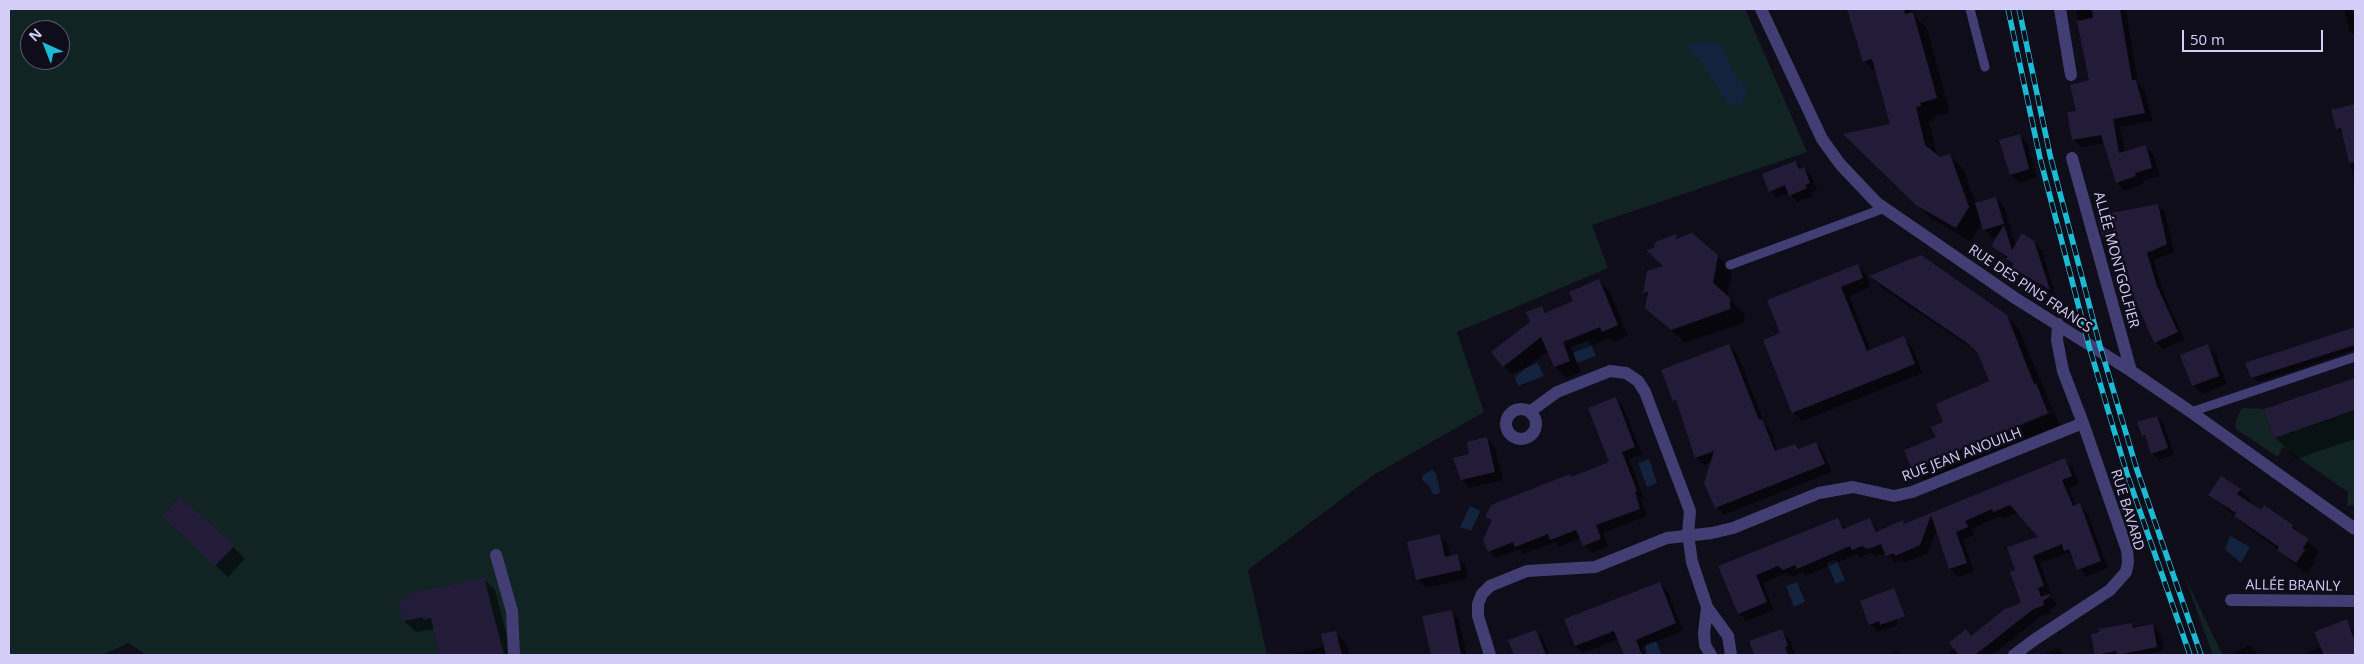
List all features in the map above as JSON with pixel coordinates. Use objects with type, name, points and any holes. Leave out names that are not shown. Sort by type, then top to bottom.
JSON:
[{"type":"street","name":"RUE DES PINS FRANCS","points":[[1761,9],[1822,139],[1840,164],[1885,208],[2015,298],[2131,371],[2355,529]]},
{"type":"street","points":[[2060,9],[2071,75]]},
{"type":"street","name":"ALLÉE MONTGOLFIER","points":[[2072,158],[2131,371]]},
{"type":"street","name":"RUE BAVARD","points":[[2014,655],[2110,590],[2126,572],[2127,550],[2063,371],[2057,340],[2058,324]]},
{"type":"street","points":[[1531,411],[1558,392],[1610,370],[1626,373],[1638,381],[1645,392],[1690,511],[1688,534],[1692,562],[1707,608],[1728,636],[1731,655]]},
{"type":"street","name":"RUE JEAN ANOUILH","points":[[1490,655],[1478,616],[1478,604],[1482,594],[1490,586],[1528,571],[1595,567],[1667,538],[1734,528],[1819,493],[1853,487],[1894,496],[1912,492],[2083,423]]},
{"type":"street","points":[[496,555],[512,611],[514,655]]},
{"type":"street","name":"ALLÉE BRANLY","points":[[2231,600],[2355,601]]},
{"type":"street","points":[[1707,608],[1704,633],[1705,645],[1712,655]]},
{"type":"lane","points":[[1970,9],[1985,67]]},
{"type":"lane","points":[[1730,265],[1885,208]]},
{"type":"lane","points":[[2191,412],[2355,357]]},
{"type":"shaded area","points":[[9,9],[1745,9],[1807,152],[1592,225],[1608,268],[1457,332],[1484,412],[1372,476],[1248,570],[1267,655],[146,655],[129,643],[102,655],[9,655]]},
{"type":"shaded area","points":[[2242,408],[2264,409],[2274,437],[2355,411],[2355,505],[2347,506],[2348,492],[2283,447],[2278,457],[2236,429],[2235,422]]},
{"type":"shaded area","points":[[2184,575],[2222,654],[2222,655],[2213,655]]},
{"type":"water","points":[[1715,41],[1721,45],[1733,72],[1746,88],[1747,93],[1744,99],[1737,106],[1728,103],[1702,64],[1688,47],[1691,44]]},
{"type":"water","points":[[1589,340],[1596,356],[1577,363],[1571,347]]},
{"type":"water","points":[[1538,363],[1544,376],[1518,386],[1513,373]]},
{"type":"water","points":[[1649,459],[1657,483],[1647,487],[1638,463]]},
{"type":"water","points":[[1432,470],[1436,473],[1440,492],[1436,495],[1433,494],[1429,486],[1422,479],[1423,475]]},
{"type":"water","points":[[1470,506],[1480,511],[1471,531],[1460,527]]},
{"type":"water","points":[[2230,536],[2250,547],[2241,563],[2225,549]]},
{"type":"water","points":[[1836,559],[1845,580],[1836,584],[1827,563]]},
{"type":"water","points":[[1797,582],[1805,602],[1794,607],[1786,586]]},
{"type":"water","points":[[1656,641],[1662,655],[1647,655],[1645,645]]},
{"type":"building","points":[[1847,9],[1904,9],[1905,14],[1913,12],[1937,98],[1920,103],[1921,106],[1916,107],[1925,145],[1940,157],[1950,154],[1969,207],[1956,228],[1916,205],[1843,134],[1890,124],[1872,59],[1863,62]]},
{"type":"building","points":[[2092,9],[2120,9],[2132,80],[2136,80],[2145,113],[2113,119],[2119,153],[2146,145],[2152,168],[2135,173],[2136,176],[2116,183],[2101,135],[2072,140],[2067,112],[2076,111],[2070,85],[2089,80],[2077,21],[2093,18]]},
{"type":"building","points":[[2355,104],[2355,162],[2349,163],[2341,128],[2336,129],[2331,110]]},
{"type":"building","points":[[2020,134],[2029,169],[2010,175],[1999,140]]},
{"type":"building","points":[[1795,161],[1799,169],[1804,167],[1810,183],[1805,185],[1807,188],[1789,196],[1785,185],[1769,192],[1762,174]]},
{"type":"building","points":[[1996,197],[2004,224],[1983,230],[1975,203]]},
{"type":"building","points":[[2158,204],[2167,244],[2147,253],[2157,286],[2178,332],[2154,343],[2129,285],[2121,287],[2115,267],[2119,266],[2110,237],[2103,239],[2098,221],[2107,219],[2106,214]]},
{"type":"building","points":[[2004,225],[2012,250],[2022,233],[2034,241],[2050,290],[2011,267],[2014,264],[2006,259],[2008,257],[1991,246]]},
{"type":"building","points":[[1692,233],[1718,255],[1713,283],[1730,298],[1730,309],[1671,330],[1645,308],[1648,292],[1643,293],[1647,271],[1663,266],[1646,250],[1654,248],[1655,242],[1677,234],[1676,239]]},
{"type":"building","points":[[1921,255],[2007,315],[2034,384],[2036,383],[2048,413],[1912,469],[1904,450],[1936,437],[1931,427],[1943,422],[1936,404],[1989,381],[1978,353],[1967,343],[1869,276]]},
{"type":"building","points":[[1858,264],[1863,278],[1841,287],[1867,351],[1904,336],[1915,364],[1792,413],[1763,340],[1780,333],[1767,300]]},
{"type":"building","points":[[1599,279],[1618,325],[1602,332],[1600,327],[1563,342],[1570,361],[1554,367],[1541,337],[1503,367],[1491,352],[1530,322],[1526,312],[1542,306],[1545,313],[1573,301],[1569,292]]},
{"type":"building","points":[[2355,327],[2355,345],[2251,378],[2245,363]]},
{"type":"building","points":[[1729,344],[1759,420],[1762,419],[1775,451],[1795,444],[1798,449],[1816,442],[1825,464],[1715,508],[1704,483],[1714,451],[1695,458],[1676,400],[1673,401],[1661,370]]},
{"type":"building","points":[[2208,344],[2219,376],[2192,386],[2180,355]]},
{"type":"building","points":[[2355,378],[2355,410],[2274,438],[2264,409]]},
{"type":"building","points":[[1616,397],[1635,447],[1622,452],[1637,491],[1635,492],[1640,509],[1596,525],[1601,539],[1583,546],[1576,530],[1550,540],[1548,534],[1515,547],[1513,542],[1488,552],[1483,540],[1492,520],[1485,517],[1491,505],[1570,474],[1571,477],[1609,462],[1588,408]]},
{"type":"building","points":[[2157,416],[2168,448],[2151,454],[2145,435],[2142,436],[2137,422]]},
{"type":"building","points":[[1487,437],[1495,472],[1461,480],[1453,458],[1469,454],[1467,442]]},
{"type":"building","points":[[2065,458],[2072,476],[2062,480],[2073,506],[2080,503],[2101,561],[2077,570],[2069,549],[2064,551],[2062,544],[2033,556],[2044,586],[2038,588],[2041,597],[2049,594],[2050,596],[2043,601],[2044,605],[2032,610],[1975,655],[1959,655],[1949,643],[1966,629],[1971,636],[2005,609],[2021,603],[2010,572],[2015,570],[2007,547],[2038,537],[2010,505],[1993,512],[1992,509],[1965,521],[1968,527],[1956,532],[1967,563],[1949,569],[1931,515],[1920,545],[1895,556],[1894,553],[1886,556],[1881,544],[1868,549],[1862,546],[1852,550],[1850,546],[1797,569],[1795,565],[1783,570],[1778,566],[1756,575],[1767,602],[1738,614],[1718,566],[1838,518],[1843,529],[1870,518],[1878,537],[1876,532],[1903,520],[1904,524]]},
{"type":"building","points":[[2221,476],[2241,489],[2237,494],[2261,510],[2264,505],[2293,525],[2292,528],[2309,539],[2303,548],[2305,550],[2296,563],[2277,550],[2279,547],[2234,516],[2236,513],[2208,495]]},
{"type":"building","points":[[180,496],[234,546],[215,566],[162,517]]},
{"type":"building","points":[[1440,534],[1445,557],[1458,554],[1461,570],[1416,580],[1407,542]]},
{"type":"building","points":[[484,577],[504,655],[440,655],[431,618],[424,620],[423,617],[403,621],[398,600],[409,597],[408,594]]},
{"type":"building","points":[[1660,582],[1676,623],[1636,640],[1642,655],[1624,655],[1614,631],[1575,646],[1564,619]]},
{"type":"building","points":[[1894,588],[1905,616],[1880,625],[1879,621],[1869,625],[1860,601]]},
{"type":"building","points":[[1452,610],[1461,655],[1431,655],[1422,616]]},
{"type":"building","points":[[2347,619],[2355,642],[2355,655],[2324,655],[2314,632]]},
{"type":"building","points":[[2132,623],[2133,628],[2153,624],[2157,647],[2117,655],[2116,651],[2095,655],[2091,634],[2100,632],[2099,629]]},
{"type":"building","points":[[1782,629],[1788,646],[1785,647],[1788,655],[1754,655],[1749,641]]},
{"type":"building","points":[[1536,630],[1546,655],[1514,655],[1508,640]]},
{"type":"building","points":[[1336,631],[1342,655],[1326,655],[1321,634]]},
{"type":"railway","points":[[2008,9],[2040,158],[2089,346],[2127,474],[2190,655]]},
{"type":"railway","points":[[2019,9],[2050,155],[2100,346],[2137,470],[2201,655]]}]
